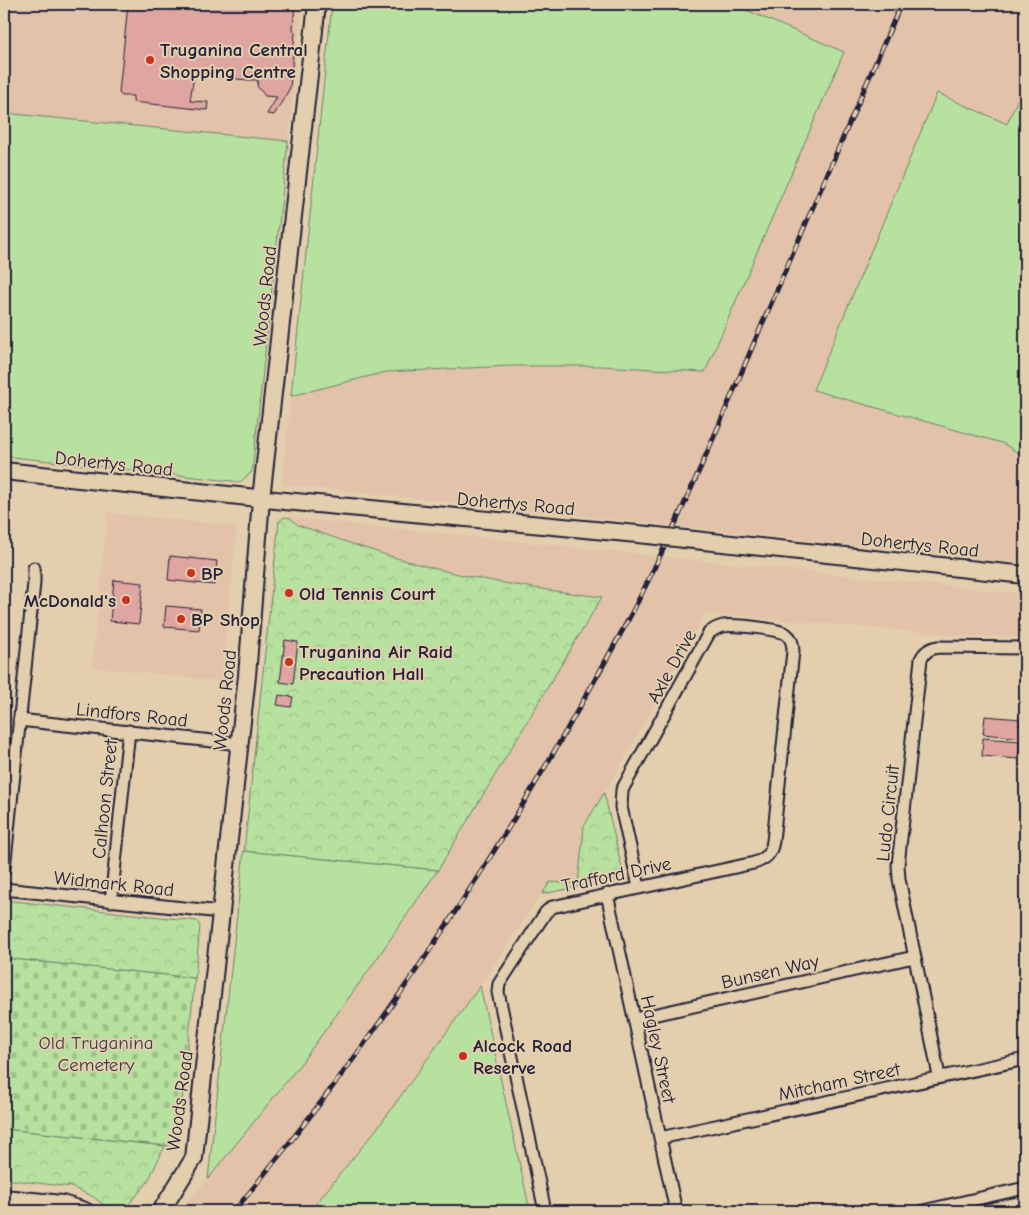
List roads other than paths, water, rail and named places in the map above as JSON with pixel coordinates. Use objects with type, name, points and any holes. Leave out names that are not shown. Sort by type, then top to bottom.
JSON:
[{"type":"street","name":"Woods Road","points":[[161,1211],[194,1158],[247,676],[261,499],[317,4]]},
{"type":"street","name":"Dohertys Road","points":[[4,471],[261,499],[648,535],[1025,576]]},
{"type":"street","points":[[4,869],[34,568]]},
{"type":"street","name":"Axle Drive","points":[[639,887],[621,806],[622,790],[709,632],[721,626],[780,631],[789,636],[793,646],[773,841],[769,854]]},
{"type":"street","name":"Ludo Circuit","points":[[939,1076],[900,893],[898,865],[922,658],[926,651],[939,647],[1025,648]]},
{"type":"street","name":"Lindfors Road","points":[[20,720],[240,744]]},
{"type":"street","name":"Calhoon Street","points":[[111,901],[129,731]]},
{"type":"street","name":"Trafford Drive","points":[[545,1211],[498,992],[499,984],[549,909],[560,904],[754,863],[769,854]]},
{"type":"street","name":"Widmark Road","points":[[4,889],[221,912]]},
{"type":"street","name":"Hagley Street","points":[[608,894],[676,1211]]},
{"type":"street","name":"Bunsen Way","points":[[635,1019],[914,957]]},
{"type":"street","name":"Mitcham Street","points":[[660,1138],[939,1076],[1025,1059]]},
{"type":"street","points":[[923,1211],[1025,1188]]},
{"type":"street","points":[[4,1198],[62,1204],[85,1211]]},
{"type":"railway","points":[[234,1211],[325,1097],[410,979],[491,856],[529,794],[611,651],[653,571],[698,474],[901,4]]},
{"type":"place","name":"Truganina Central Shopping Centre","points":[[150,60]]},
{"type":"place","name":"BP","points":[[191,573]]},
{"type":"place","name":"Old Tennis Court","points":[[289,593]]},
{"type":"place","name":"McDonald's","points":[[126,600]]},
{"type":"place","name":"BP Shop","points":[[181,619]]},
{"type":"place","name":"Truganina Air Raid Precaution Hall","points":[[289,662]]},
{"type":"place","name":"Alcock Road Reserve","points":[[463,1056]]},
{"type":"park label","name":"Old Truganina Cemetery","points":[[96,1053]]}]
